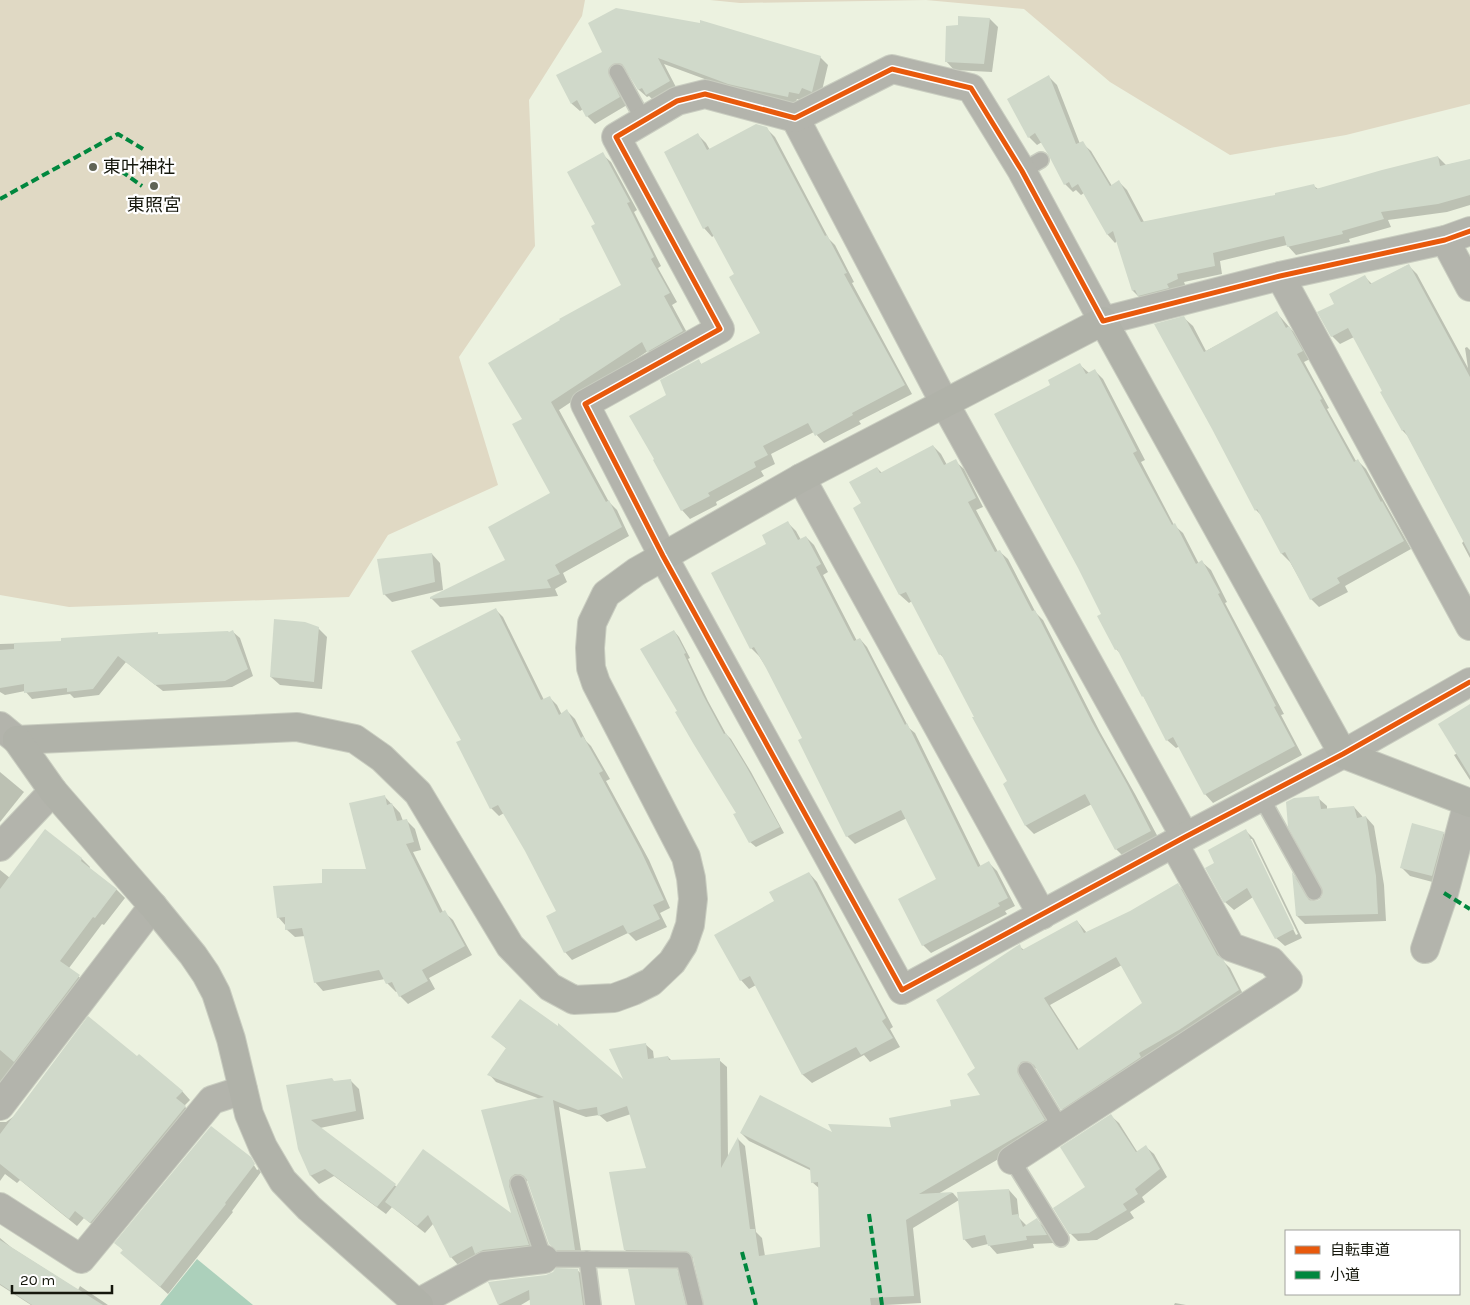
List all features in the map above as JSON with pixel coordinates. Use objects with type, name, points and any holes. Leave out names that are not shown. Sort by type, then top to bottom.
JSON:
[{"type":"street","points":[[1425,949],[1444,893],[1469,802],[1343,754],[1103,321],[1031,166],[970,88],[892,69],[795,118],[705,94],[677,101],[616,137],[720,329],[585,404],[663,556],[902,990],[1343,754],[1470,682]]},
{"type":"street","points":[[795,118],[945,404],[1180,841],[1230,947],[1271,962],[1288,980],[1012,1160]]},
{"type":"street","points":[[9,733],[297,727],[355,739],[382,758],[418,793],[510,946],[550,986],[574,1000],[614,998],[651,982],[672,962],[683,945],[690,925],[693,899],[686,857],[596,683],[591,668],[592,623],[606,594],[636,572],[801,478],[1103,321],[1280,276],[1457,235],[1470,287]]},
{"type":"street","points":[[1280,276],[1470,626]]},
{"type":"street","points":[[801,478],[1042,915]]},
{"type":"street","points":[[9,733],[53,791],[153,906],[206,974],[216,993],[231,1039],[249,1114],[263,1146],[283,1182],[309,1208],[418,1304],[485,1266],[544,1259]]},
{"type":"street","points":[[0,848],[53,791]]},
{"type":"street","points":[[0,1106],[153,906]]},
{"type":"street","points":[[0,1207],[81,1259],[212,1100],[244,1090]]},
{"type":"lane","points":[[617,72],[644,120]]},
{"type":"lane","points":[[1261,797],[1314,892]]},
{"type":"lane","points":[[1026,1070],[1061,1128]]},
{"type":"lane","points":[[1012,1160],[1061,1239]]},
{"type":"lane","points":[[518,1183],[544,1259],[684,1260],[695,1304]]},
{"type":"lane","points":[[587,1258],[593,1305]]},
{"type":"shaded area","points":[[0,0],[585,0],[582,16],[529,100],[535,246],[459,357],[498,485],[388,535],[349,597],[69,607],[0,595]]},
{"type":"shaded area","points":[[710,0],[926,0],[740,3]]},
{"type":"shaded area","points":[[926,0],[1470,0],[1470,104],[1346,135],[1230,155],[1110,82],[1024,9]]},
{"type":"shaded area","points":[[197,1259],[253,1305],[160,1305]]},
{"type":"building","points":[[616,8],[700,23],[700,20],[821,56],[812,92],[802,88],[799,94],[789,92],[788,97],[741,87],[658,58],[670,81],[646,95],[642,88],[638,90],[622,64],[613,64],[608,72],[620,97],[586,117],[577,100],[571,104],[556,75],[602,52],[588,23]]},
{"type":"building","points":[[958,16],[990,18],[984,64],[945,62],[946,26],[958,25]]},
{"type":"building","points":[[1049,75],[1076,144],[1083,141],[1110,186],[1119,180],[1141,222],[1275,195],[1275,193],[1314,184],[1316,189],[1438,156],[1440,166],[1470,159],[1470,195],[1438,204],[1381,212],[1384,219],[1342,231],[1343,234],[1287,247],[1284,236],[1213,253],[1215,266],[1177,274],[1178,279],[1167,284],[1169,288],[1138,296],[1135,290],[1132,291],[1113,231],[1107,235],[1078,184],[1072,188],[1069,182],[1064,185],[1035,133],[1028,138],[1007,99]]},
{"type":"building","points":[[756,124],[767,127],[825,236],[827,235],[847,273],[844,274],[905,385],[852,413],[853,415],[815,436],[808,423],[763,446],[768,455],[754,462],[756,467],[708,493],[710,496],[681,511],[629,416],[666,395],[660,380],[699,359],[701,364],[760,333],[729,277],[734,274],[708,226],[703,229],[664,152],[698,133],[707,150]]},
{"type":"building","points":[[603,152],[630,202],[627,203],[654,257],[651,259],[670,293],[664,296],[683,331],[647,352],[642,342],[551,402],[606,502],[609,500],[622,527],[555,565],[560,574],[547,580],[551,588],[430,599],[430,597],[505,560],[488,527],[550,493],[512,424],[522,419],[488,363],[559,319],[621,285],[591,226],[595,224],[567,172]]},
{"type":"building","points":[[1409,264],[1470,377],[1470,554],[1404,430],[1402,431],[1380,392],[1382,391],[1348,328],[1331,337],[1317,312],[1334,304],[1329,294],[1365,275],[1370,284]]},
{"type":"building","points":[[1277,311],[1286,328],[1289,326],[1303,351],[1297,354],[1354,462],[1358,459],[1404,541],[1337,578],[1340,583],[1310,600],[1285,552],[1281,554],[1257,509],[1255,511],[1154,324],[1184,316],[1204,352]]},
{"type":"building","points":[[1080,363],[1086,374],[1095,369],[1137,451],[1133,453],[1172,525],[1175,523],[1196,564],[1202,560],[1295,746],[1204,795],[1173,737],[1166,741],[1117,649],[1115,650],[1097,616],[1101,614],[1078,568],[994,414],[1050,385],[1048,380]]},
{"type":"building","points":[[933,445],[944,465],[956,459],[976,498],[968,502],[995,552],[1000,550],[1032,611],[1035,610],[1092,722],[1151,831],[1115,850],[1085,794],[1025,826],[1003,784],[1007,781],[972,717],[974,717],[941,654],[939,655],[906,592],[899,595],[853,508],[861,503],[849,482],[877,467],[880,473]]},
{"type":"building","points":[[788,521],[798,540],[806,536],[821,564],[816,567],[854,641],[860,638],[905,725],[907,723],[978,867],[989,861],[1008,898],[998,903],[1000,906],[922,946],[898,899],[936,879],[901,810],[846,837],[798,740],[802,738],[754,647],[750,649],[711,573],[766,544],[762,535]]},
{"type":"building","points":[[432,553],[435,582],[383,595],[377,559]]},
{"type":"building","points":[[496,608],[541,700],[550,696],[559,715],[567,709],[581,738],[583,736],[603,771],[599,773],[641,851],[664,900],[653,905],[660,919],[628,934],[623,925],[564,953],[546,916],[556,911],[525,851],[498,805],[490,809],[456,742],[461,740],[411,651]]},
{"type":"building","points":[[274,619],[305,622],[319,627],[314,682],[270,677]]},
{"type":"building","points":[[233,630],[248,669],[225,681],[155,685],[118,656],[93,689],[67,692],[67,688],[24,693],[24,684],[0,688],[0,650],[14,649],[14,643],[61,641],[61,638],[158,632],[158,634],[229,632]]},
{"type":"building","points":[[674,630],[686,653],[684,654],[703,695],[724,734],[726,733],[746,766],[780,827],[749,843],[733,814],[736,813],[693,743],[675,712],[677,711],[640,649]]},
{"type":"building","points":[[1470,704],[1470,776],[1438,724]]},
{"type":"building","points":[[385,795],[387,805],[392,803],[397,821],[407,819],[414,842],[406,844],[440,913],[445,910],[465,946],[422,970],[428,981],[399,997],[392,982],[386,984],[379,970],[314,983],[302,928],[285,930],[285,917],[277,918],[273,886],[322,883],[322,869],[366,869],[349,803]]},
{"type":"building","points":[[1319,796],[1321,809],[1354,806],[1357,818],[1366,816],[1376,876],[1378,914],[1296,916],[1292,872],[1309,900],[1319,900],[1323,892],[1288,827],[1286,802],[1294,798]]},
{"type":"building","points":[[1412,823],[1444,832],[1432,876],[1400,868]]},
{"type":"building","points":[[45,829],[82,858],[81,861],[117,889],[60,961],[80,975],[14,1062],[0,1050],[0,889]]},
{"type":"building","points":[[1246,829],[1294,929],[1275,939],[1247,888],[1224,903],[1205,868],[1214,863],[1208,850]]},
{"type":"building","points":[[809,872],[886,1018],[882,1021],[893,1038],[861,1055],[856,1047],[802,1075],[750,976],[740,981],[714,935],[774,901],[769,892]]},
{"type":"building","points":[[1178,883],[1217,955],[1223,959],[1239,990],[1179,1030],[1139,1053],[1141,1057],[1061,1110],[1034,1065],[1026,1061],[1021,1062],[1017,1070],[1018,1074],[1045,1120],[919,1194],[953,1192],[906,1220],[914,1296],[870,1298],[871,1305],[704,1305],[693,1258],[688,1252],[624,1250],[609,1172],[646,1168],[627,1106],[598,1116],[597,1107],[578,1110],[553,1100],[575,1250],[556,1250],[549,1244],[527,1180],[520,1174],[515,1174],[511,1177],[509,1186],[529,1245],[483,1250],[475,1254],[472,1246],[450,1258],[428,1215],[417,1226],[385,1202],[423,1149],[511,1213],[481,1110],[544,1097],[487,1075],[506,1048],[491,1037],[520,999],[558,1026],[558,1023],[623,1079],[609,1049],[646,1043],[648,1059],[668,1056],[669,1060],[720,1058],[721,1168],[738,1137],[750,1229],[755,1229],[759,1256],[820,1247],[818,1182],[811,1183],[810,1168],[740,1133],[760,1095],[832,1132],[828,1124],[891,1127],[889,1118],[951,1106],[950,1100],[980,1095],[967,1074],[975,1068],[936,1000],[1020,944],[1022,950],[1077,920],[1084,933],[1130,911]],"holes":[[[1116,957],[1142,1003],[1077,1050],[1044,998]]]},
{"type":"building","points":[[88,1016],[137,1056],[139,1054],[183,1091],[176,1098],[186,1106],[90,1223],[75,1211],[69,1219],[0,1164],[0,1134]]},
{"type":"building","points":[[332,1078],[334,1081],[351,1079],[356,1111],[311,1120],[396,1184],[377,1207],[325,1169],[310,1176],[298,1149],[286,1085]]},
{"type":"building","points":[[1111,1114],[1136,1152],[1146,1145],[1160,1169],[1135,1189],[1138,1194],[1123,1204],[1127,1210],[1089,1233],[1069,1234],[1053,1208],[1085,1187],[1060,1147]]},
{"type":"building","points":[[211,1126],[251,1157],[255,1164],[160,1287],[120,1253],[123,1250],[114,1243]]},
{"type":"building","points":[[1009,1189],[1012,1215],[1018,1214],[1023,1227],[1037,1218],[1047,1235],[1026,1236],[1027,1240],[988,1246],[985,1235],[963,1240],[957,1192]]},
{"type":"building","points":[[0,1240],[103,1305],[32,1305],[0,1284]]},
{"type":"building","points":[[556,1268],[578,1269],[583,1305],[530,1305],[529,1290],[498,1305],[488,1282],[546,1275],[553,1272]]},
{"type":"building","points":[[628,1269],[677,1269],[686,1305],[635,1305]]},
{"type":"marked path","points":[[0,199],[118,134],[143,149]]},
{"type":"marked path","points":[[121,171],[142,186]]},
{"type":"marked path","points":[[1444,893],[1470,909]]},
{"type":"marked path","points":[[869,1214],[882,1305]]},
{"type":"marked path","points":[[742,1252],[756,1305]]},
{"type":"cycle path","points":[[1470,231],[1445,240],[1280,276],[1103,321],[1022,171],[971,88],[892,69],[795,118],[705,94],[677,101],[616,137],[720,329],[585,404],[663,556],[902,990],[1343,754],[1470,682]]},
{"type":"place","name":"東叶神社","points":[[93,167]]},
{"type":"place","name":"東照宮","points":[[154,186]]}]
